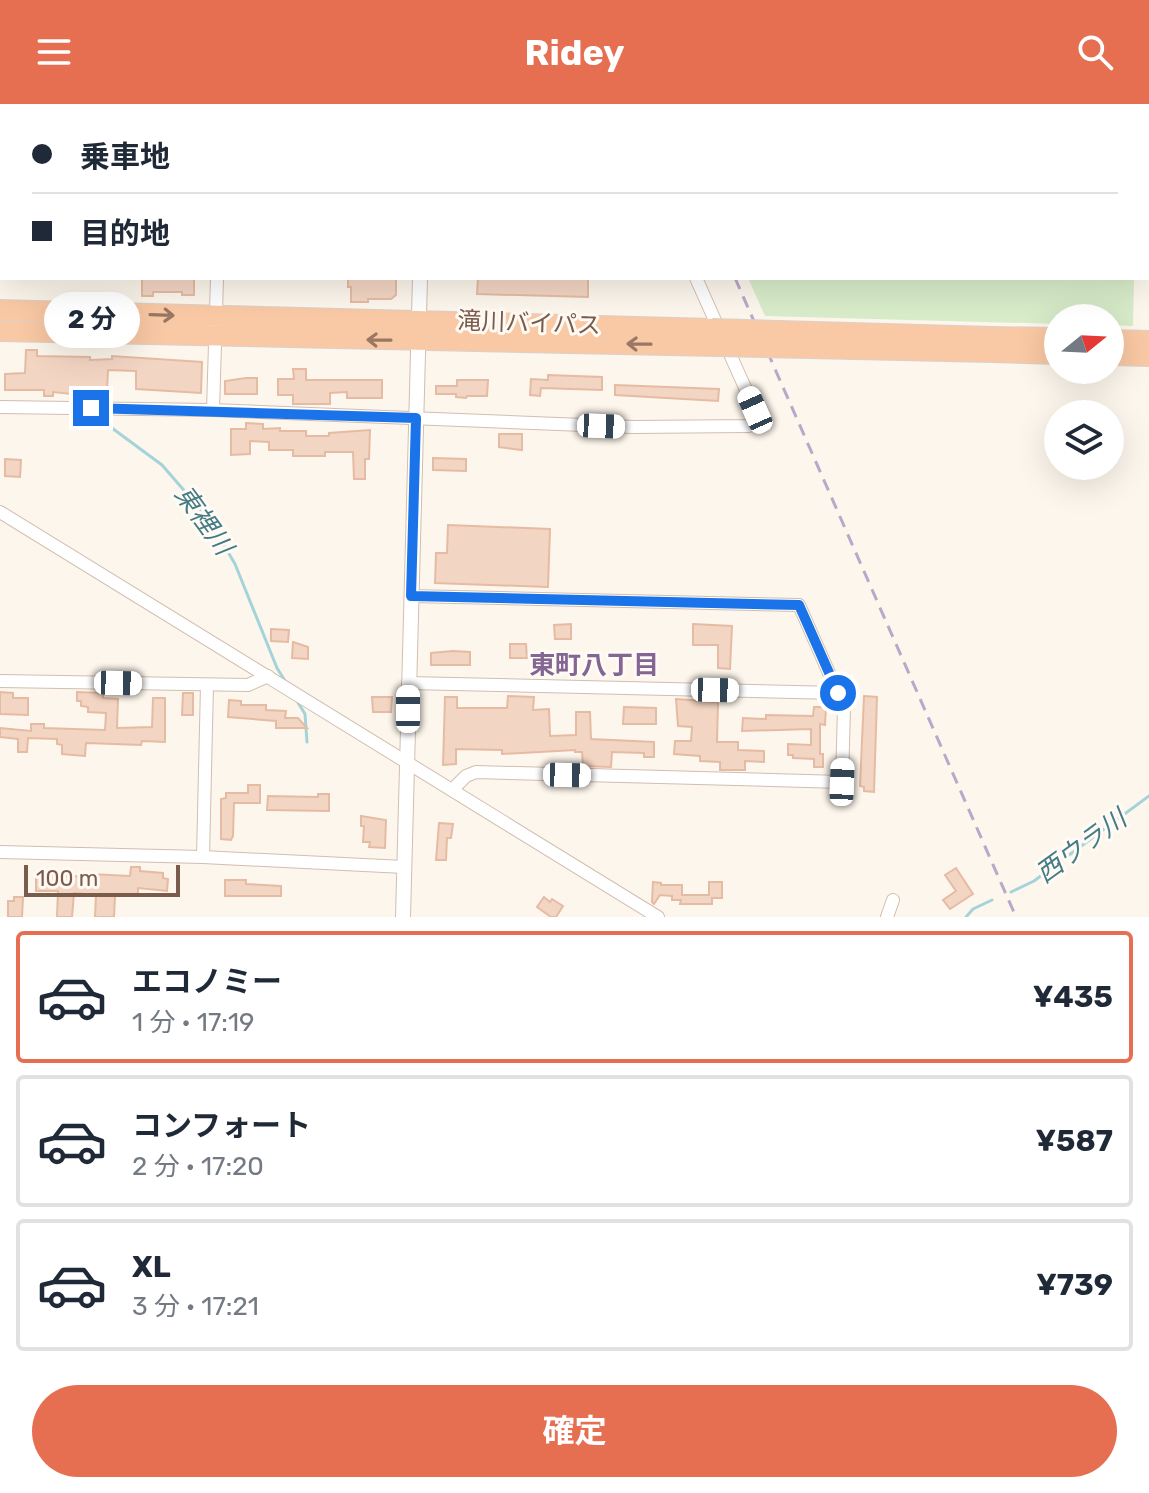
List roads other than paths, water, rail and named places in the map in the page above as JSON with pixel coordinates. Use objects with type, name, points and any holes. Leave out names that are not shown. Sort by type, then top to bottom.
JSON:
[{"type":"highway","name":"滝川バイパス","points":[[0,310],[215,326]]},
{"type":"highway","name":"滝川バイパス","points":[[0,331],[215,326],[419,330],[992,345],[1044,352]]},
{"type":"highway","name":"滝川バイパス","points":[[992,345],[1044,339]]},
{"type":"highway","points":[[1124,340],[1149,341]]},
{"type":"highway","points":[[1124,355],[1149,356]]},
{"type":"street","points":[[213,410],[217,280]]},
{"type":"street","points":[[403,917],[420,280]]},
{"type":"street","points":[[0,407],[213,410],[633,427],[749,426],[756,418],[755,410],[697,280]]},
{"type":"street","points":[[0,512],[658,917]]},
{"type":"street","points":[[411,596],[799,605],[844,707],[842,782],[476,772],[466,776],[452,790]]},
{"type":"street","points":[[0,681],[248,685],[268,676]]},
{"type":"street","points":[[408,683],[838,693]]},
{"type":"street","points":[[203,857],[207,685]]},
{"type":"street","points":[[0,852],[203,857],[404,867]]},
{"type":"street","points":[[887,917],[893,900]]},
{"type":"waterway","name":"東裡川","points":[[93,414],[162,465],[208,518],[235,564],[277,668],[287,684]]},
{"type":"waterway","name":"東裡川","points":[[297,701],[305,714],[307,742]]},
{"type":"waterway","name":"西ウラ川","points":[[1011,892],[1034,881],[1149,796]]},
{"type":"waterway","name":"西ウラ川","points":[[966,917],[973,909],[992,900]]},
{"type":"railway","points":[[736,280],[1016,917]]},
{"type":"district","name":"東町八丁目","points":[[594,665]]}]
